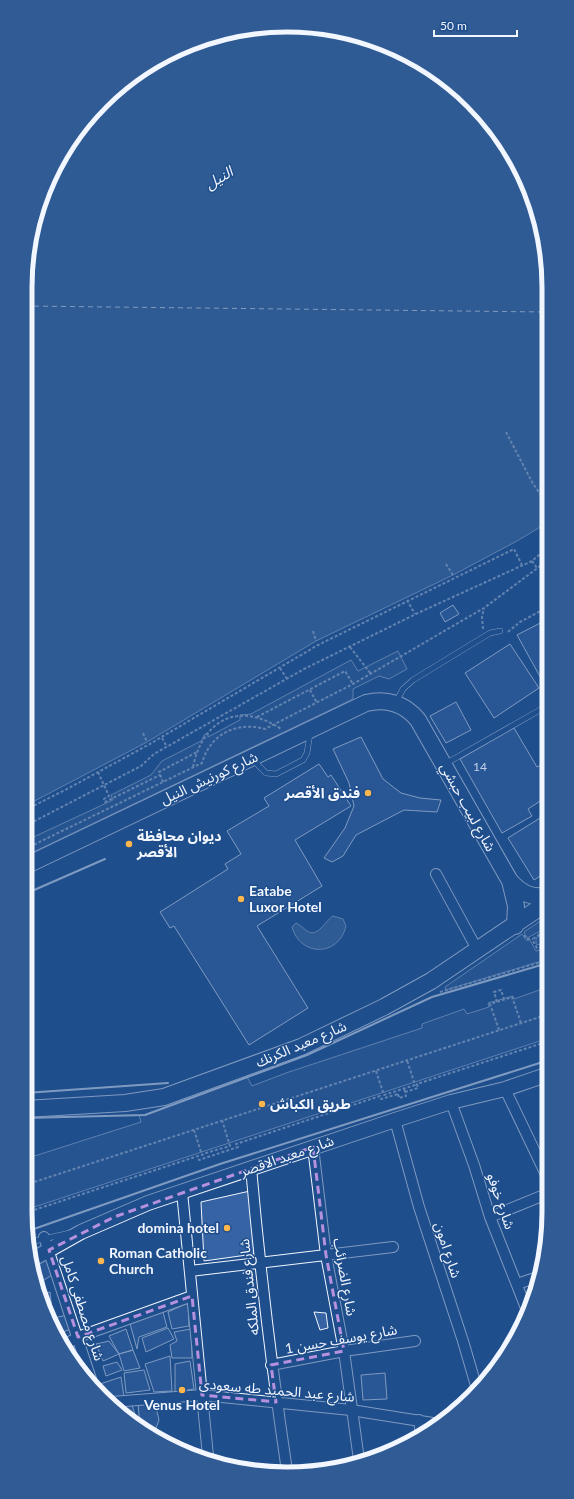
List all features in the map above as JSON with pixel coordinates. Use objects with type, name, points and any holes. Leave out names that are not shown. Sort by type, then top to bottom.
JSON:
[{"type":"main road","name":"شارع كورنيش النيل","points":[[32,863],[366,703],[381,701],[395,703]]},
{"type":"main road","name":"شارع لبيب حبشي","points":[[395,703],[408,710],[418,720],[510,881],[518,889],[531,896],[542,895]]},
{"type":"main road","points":[[510,881],[516,906],[519,929]]},
{"type":"main road","name":"شارع معبد الكرنك","points":[[32,1109],[145,1101],[183,1091],[309,1044],[384,1007],[431,981],[478,951],[519,929],[542,908]]},
{"type":"main road","name":"شارع معبد الاقصر","points":[[36,1256],[47,1244],[81,1232],[134,1209],[395,1120],[451,1102],[506,1089],[542,1076]]},
{"type":"street","points":[[436,874],[478,951]]},
{"type":"street","points":[[506,1089],[542,1166]]},
{"type":"street","name":"شارع خوفو","points":[[451,1102],[474,1165],[490,1217],[525,1305]]},
{"type":"street","name":"شارع امون","points":[[395,1120],[419,1207],[463,1341],[475,1384]]},
{"type":"street","name":"شارع الضرائب","points":[[313,1148],[326,1255],[344,1351],[358,1456]]},
{"type":"street","name":"شارع فندق الملكه","points":[[252,1168],[259,1263],[271,1365],[286,1467]]},
{"type":"street","points":[[182,1192],[208,1454]]},
{"type":"street","points":[[490,1217],[542,1196]]},
{"type":"street","name":"شارع مصطفى كامل","points":[[47,1244],[89,1372]]},
{"type":"street","points":[[190,1271],[393,1247]]},
{"type":"street","points":[[517,1284],[533,1279]]},
{"type":"street","points":[[68,1343],[78,1337],[192,1296]]},
{"type":"street","name":"شارع يوسف حسن 1","points":[[271,1365],[344,1351],[415,1340]]},
{"type":"street","name":"شارع عبد الحميد طه سعودى","points":[[117,1402],[202,1395],[352,1410],[431,1422]]},
{"type":"street","points":[[419,1420],[420,1429]]},
{"type":"lane","points":[[395,703],[398,696],[407,684],[485,636],[500,631]]},
{"type":"lane","points":[[444,764],[542,709]]},
{"type":"lane","points":[[252,758],[266,773],[276,774],[303,760],[307,753],[311,730]]},
{"type":"lane","points":[[34,1242],[47,1244]]},
{"type":"path","points":[[506,432],[532,482],[542,497]]},
{"type":"path","points":[[32,806],[162,737],[318,645],[407,600],[514,549],[522,565]]},
{"type":"path","points":[[32,822],[141,766],[154,754],[287,679],[415,614],[532,561],[542,552]]},
{"type":"path","points":[[532,561],[537,568]]},
{"type":"path","points":[[446,564],[453,575]]},
{"type":"path","points":[[32,846],[202,763],[213,742],[233,728],[249,726],[265,729],[353,684],[484,608],[542,565]]},
{"type":"path","points":[[407,600],[415,614]]},
{"type":"path","points":[[484,608],[482,617],[485,636]]},
{"type":"path","points":[[500,631],[508,632],[520,622],[542,610]]},
{"type":"path","points":[[313,631],[316,642]]},
{"type":"path","points":[[350,647],[371,674]]},
{"type":"path","points":[[280,668],[287,679]]},
{"type":"path","points":[[256,718],[345,671],[353,684]]},
{"type":"path","points":[[310,690],[317,703]]},
{"type":"path","points":[[219,716],[221,720]]},
{"type":"path","points":[[192,786],[193,767],[198,751],[209,730],[221,720],[232,717],[256,718],[274,725],[293,739]]},
{"type":"path","points":[[142,733],[147,742]]},
{"type":"path","points":[[162,737],[167,747]]},
{"type":"path","points":[[98,772],[109,796],[104,799],[105,802],[160,774],[159,772],[198,751]]},
{"type":"path","points":[[160,774],[163,782]]},
{"type":"path","points":[[519,929],[527,939],[533,939],[542,933]]},
{"type":"path","points":[[533,939],[537,948],[542,947]]},
{"type":"path","points":[[431,981],[438,992],[542,962]]},
{"type":"path","points":[[497,1002],[494,992],[501,990],[504,999]]},
{"type":"path","points":[[499,1030],[490,1004],[504,999],[512,997],[521,1023]]},
{"type":"path","points":[[32,1183],[542,1016]]},
{"type":"path","points":[[405,1092],[418,1088],[417,1084],[542,1043]]},
{"type":"path","points":[[376,1071],[384,1095],[415,1085],[407,1060]]},
{"type":"path","points":[[397,1091],[399,1098],[406,1096],[404,1088]]},
{"type":"path","points":[[32,1211],[198,1156],[199,1160],[238,1147],[236,1144],[380,1096],[381,1099],[398,1094]]},
{"type":"path","points":[[194,1130],[202,1155],[230,1146],[222,1120]]},
{"type":"path","points":[[215,1150],[216,1154]]},
{"type":"highlighted area","points":[[313,1147],[326,1255],[344,1351],[271,1365],[276,1402],[202,1395],[192,1296],[78,1337],[49,1250],[114,1217]]},
{"type":"shaded area","points":[[398,651],[407,669],[389,679],[379,676],[353,689],[353,699],[32,853],[32,838],[113,800],[111,795],[151,775],[162,761],[201,741],[205,734],[208,734],[208,737],[240,720],[240,715],[251,714],[351,660],[358,671]]},
{"type":"shaded area","points":[[542,920],[542,930],[527,938],[524,932]]},
{"type":"shaded area","points":[[522,934],[526,940],[530,940],[536,951],[542,950],[542,961],[446,990],[445,987]]},
{"type":"shaded area","points":[[542,934],[542,945],[536,944],[536,938]]},
{"type":"shaded area","name":"طريق الكباش","points":[[542,989],[542,1040],[32,1208],[32,1157],[141,1122],[139,1115],[145,1115],[247,1077],[252,1086],[286,1073],[422,1028],[422,1024],[464,1009],[467,1014],[489,1007],[488,1003],[513,996],[514,999]]},
{"type":"water","name":"النيل","points":[[287,32],[320,34],[337,37],[385,51],[429,75],[455,95],[479,119],[499,145],[523,189],[537,237],[540,254],[542,287],[542,526],[453,575],[316,641],[147,742],[32,802],[32,287],[34,254],[37,237],[51,189],[75,145],[95,119],[119,95],[145,75],[189,51],[237,37],[254,34]]},
{"type":"water","points":[[333,916],[343,919],[346,926],[342,936],[336,943],[328,948],[311,948],[303,944],[296,937],[292,927],[296,923],[311,933],[318,931]]},
{"type":"building","points":[[453,605],[459,614],[445,622],[440,613]]},
{"type":"building","points":[[542,622],[542,680],[517,635]]},
{"type":"building","points":[[510,644],[539,688],[494,718],[465,673]]},
{"type":"building","points":[[456,702],[471,730],[446,743],[430,716]]},
{"type":"building","points":[[514,728],[537,767],[542,764],[542,800],[528,809],[532,816],[502,833],[460,759]]},
{"type":"building","points":[[361,737],[383,779],[401,793],[420,798],[441,800],[437,812],[404,810],[356,835],[343,856],[332,862],[324,858],[345,828],[354,806],[349,783],[333,749]]},
{"type":"building","name":"Eatabe Luxor Hotel","points":[[319,764],[328,777],[331,775],[351,806],[295,840],[322,886],[257,926],[308,1008],[249,1045],[174,926],[170,928],[160,912],[228,869],[225,864],[241,854],[227,831],[269,806],[264,798]]},
{"type":"building","points":[[542,817],[542,875],[534,880],[508,838]]},
{"type":"building","name":"domina hotel","points":[[250,1191],[254,1254],[204,1261],[201,1202]]},
{"type":"building","points":[[48,1257],[53,1274],[42,1281],[37,1264]]},
{"type":"building","points":[[50,1292],[52,1311],[51,1310],[46,1293]]},
{"type":"building","points":[[188,1303],[189,1326],[172,1329],[168,1312]]},
{"type":"building","points":[[163,1312],[167,1327],[139,1337],[137,1349],[129,1320]]},
{"type":"building","points":[[314,1312],[326,1313],[328,1328],[320,1330]]},
{"type":"building","points":[[67,1315],[71,1329],[62,1332],[55,1318]]},
{"type":"building","points":[[168,1328],[174,1339],[146,1352],[142,1338]]},
{"type":"building","points":[[126,1329],[133,1350],[119,1354],[109,1336]]},
{"type":"building","points":[[191,1329],[192,1358],[172,1358],[170,1345],[177,1341],[174,1332]]},
{"type":"building","points":[[109,1341],[119,1354],[103,1361],[96,1344]]},
{"type":"building","points":[[133,1350],[140,1368],[124,1371],[119,1354]]},
{"type":"building","points":[[170,1356],[172,1391],[154,1392],[145,1364]]},
{"type":"building","points":[[190,1361],[194,1389],[175,1392],[175,1364]]},
{"type":"building","points":[[117,1362],[122,1370],[106,1376],[103,1366]]},
{"type":"building","points":[[144,1370],[150,1390],[126,1393],[124,1373]]},
{"type":"building","points":[[385,1373],[387,1399],[363,1400],[361,1375]]},
{"type":"building","points":[[121,1377],[124,1397],[113,1398],[100,1384]]},
{"type":"building","points":[[155,1403],[159,1420],[155,1430],[139,1420],[138,1404]]},
{"type":"building","points":[[132,1405],[136,1417],[132,1414],[121,1406]]},
{"type":"ferry route","points":[[32,306],[542,312]]},
{"type":"wall","points":[[32,891],[105,859]]},
{"type":"wall","points":[[32,1118],[145,1115],[307,1055],[432,997],[542,965]]},
{"type":"wall","points":[[33,1229],[220,1164],[542,1062]]},
{"type":"wall","points":[[32,1093],[168,1083]]},
{"type":"place","name":"فندق الأقصر","points":[[368,793]]},
{"type":"place","name":"ديوان محافظة الأقصر","points":[[129,844]]},
{"type":"place","name":"Eatabe Luxor Hotel","points":[[241,899]]},
{"type":"place","name":"طريق الكباش","points":[[262,1104]]},
{"type":"place","name":"domina hotel","points":[[227,1228]]},
{"type":"place","name":"Roman Catholic Church","points":[[101,1261]]},
{"type":"place","name":"Venus Hotel","points":[[182,1390]]}]
